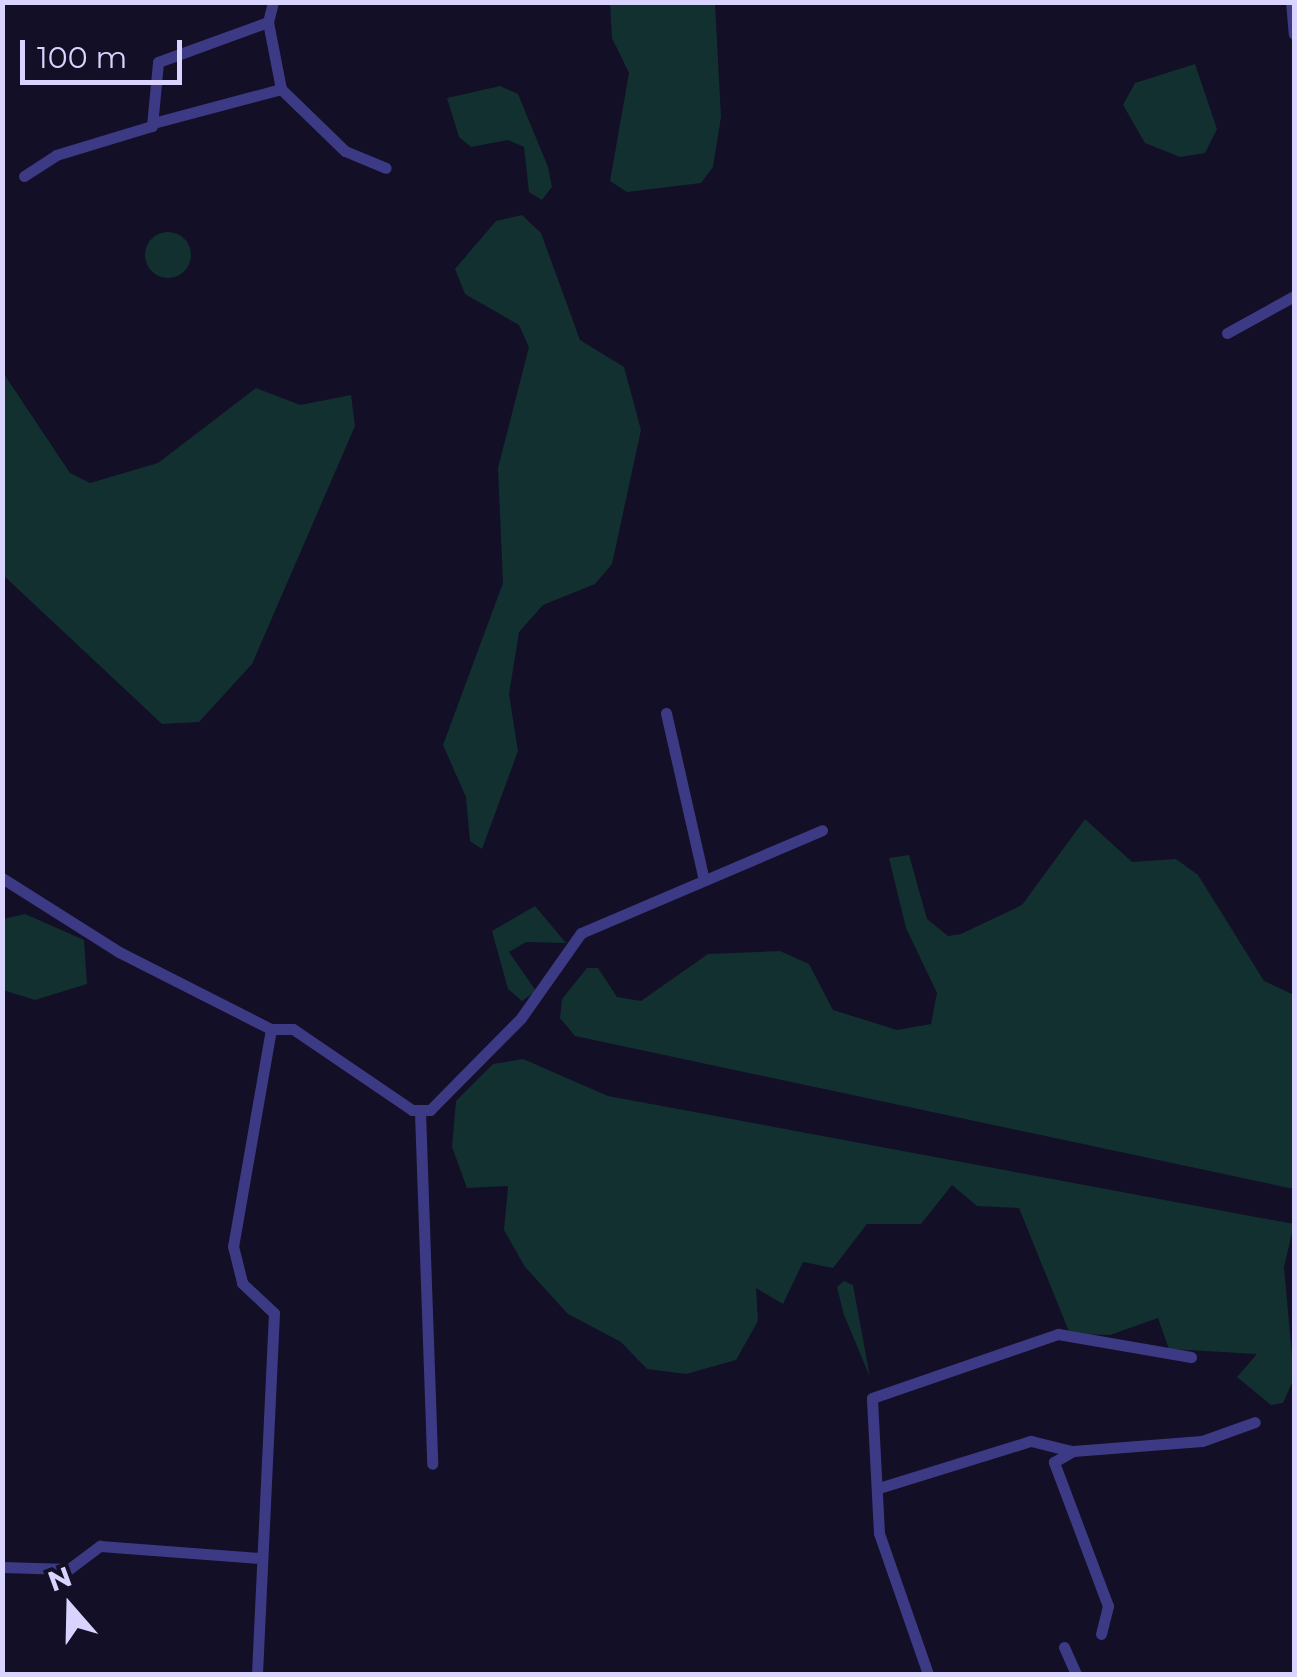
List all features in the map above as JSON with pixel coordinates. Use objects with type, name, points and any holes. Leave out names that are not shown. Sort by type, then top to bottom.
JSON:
[{"type":"street","points":[[273,2],[268,22],[281,89],[345,151],[386,168]]},
{"type":"street","points":[[1291,2],[1294,34]]},
{"type":"street","points":[[157,122],[158,62],[268,22]]},
{"type":"street","points":[[24,176],[56,155],[157,122],[281,89]]},
{"type":"street","points":[[1227,333],[1294,296]]},
{"type":"street","points":[[666,713],[704,880]]},
{"type":"street","points":[[432,1464],[420,1112],[521,1018],[581,933],[822,830]]},
{"type":"street","points":[[2,878],[179,982],[272,1029],[317,1042],[420,1112]]},
{"type":"street","points":[[258,1674],[274,1313],[242,1283],[232,1246],[272,1029]]},
{"type":"street","points":[[928,1674],[880,1540],[882,1487],[869,1410],[880,1391],[1058,1334],[1191,1356]]},
{"type":"street","points":[[882,1487],[1031,1441],[1071,1451],[1193,1443],[1255,1422]]},
{"type":"street","points":[[1071,1451],[1052,1475],[1108,1606],[1101,1634]]},
{"type":"street","points":[[2,1567],[69,1568],[100,1546],[261,1558]]},
{"type":"street","points":[[1064,1647],[1076,1674]]},
{"type":"green space","points":[[610,3],[715,3],[721,117],[713,167],[701,183],[627,192],[610,181],[629,73],[612,38]]},
{"type":"green space","points":[[1195,64],[1217,129],[1205,153],[1180,157],[1145,143],[1123,105],[1135,83]]},
{"type":"green space","points":[[500,86],[518,94],[548,167],[552,187],[542,200],[529,192],[524,147],[508,140],[471,147],[459,137],[447,98]]},
{"type":"green space","points":[[522,215],[541,233],[580,340],[624,367],[641,430],[612,564],[595,584],[543,605],[519,632],[509,694],[518,751],[482,849],[470,841],[466,797],[443,745],[503,583],[498,468],[529,347],[519,325],[465,294],[455,269],[496,221]]},
{"type":"green space","points":[[168,232],[184,239],[191,255],[184,271],[168,278],[152,271],[145,255],[152,239]]},
{"type":"green space","points":[[2,371],[70,473],[90,483],[158,463],[256,388],[300,405],[351,395],[355,426],[252,664],[199,722],[162,724],[3,575]]},
{"type":"green space","points":[[1085,819],[1132,862],[1176,859],[1198,875],[1264,981],[1294,995],[1294,1189],[575,1036],[560,1018],[562,999],[587,968],[598,968],[617,997],[641,1001],[708,954],[780,951],[809,964],[833,1010],[897,1030],[931,1024],[937,993],[906,928],[889,858],[909,855],[927,919],[948,936],[961,934],[1022,905]]},
{"type":"green space","points":[[535,906],[566,943],[526,942],[509,952],[536,991],[522,1001],[508,989],[492,931]]},
{"type":"green space","points":[[25,914],[84,940],[87,984],[35,1000],[3,990],[3,919]]},
{"type":"green space","points":[[523,1059],[608,1096],[1294,1224],[1284,1267],[1294,1378],[1283,1403],[1271,1405],[1237,1377],[1257,1354],[1169,1349],[1158,1318],[1110,1335],[1070,1334],[1019,1208],[977,1206],[952,1185],[921,1224],[867,1224],[833,1268],[803,1262],[783,1304],[756,1288],[758,1321],[736,1360],[686,1374],[647,1369],[621,1342],[568,1314],[525,1267],[504,1230],[508,1186],[467,1188],[452,1147],[456,1101],[493,1064]]},
{"type":"green space","points":[[844,1281],[853,1285],[870,1377],[844,1315],[837,1287]]}]
